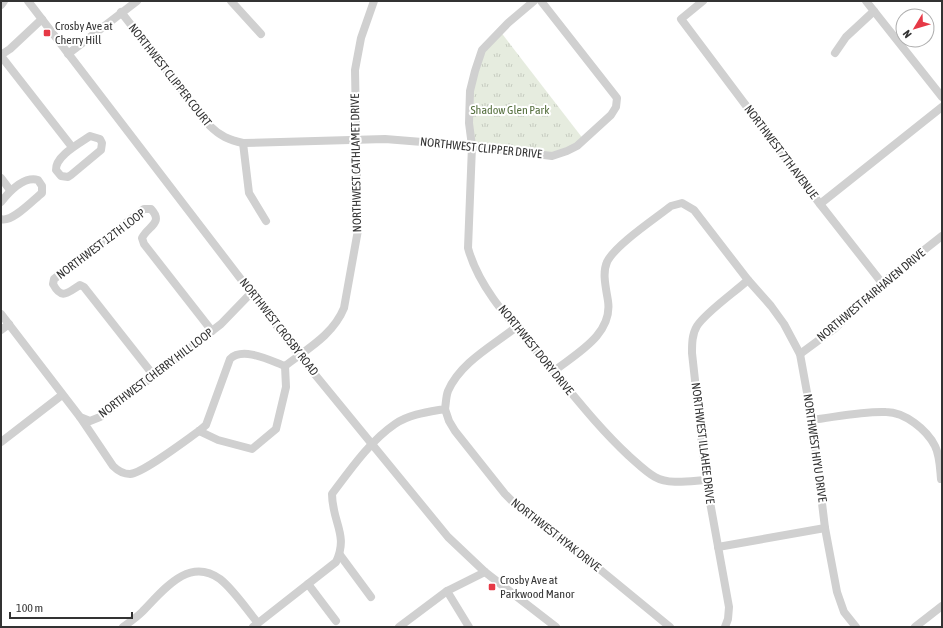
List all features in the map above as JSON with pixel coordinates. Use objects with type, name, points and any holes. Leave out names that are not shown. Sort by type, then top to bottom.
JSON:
[{"type":"street","points":[[1,5],[4,1]]},
{"type":"street","name":"NORTHWEST CROSBY ROAD","points":[[28,1],[299,355],[448,537],[485,572],[556,627]]},
{"type":"street","points":[[68,54],[137,1]]},
{"type":"street","points":[[232,1],[261,34]]},
{"type":"street","name":"NORTHWEST CATHLAMET DRIVE","points":[[285,366],[327,335],[340,317],[344,308],[358,230],[355,139],[355,70],[361,38],[374,1]]},
{"type":"street","name":"NORTHWEST DORY DRIVE","points":[[534,1],[508,22],[482,50],[470,90],[469,123],[472,146],[468,248],[472,263],[480,278],[516,328],[554,371],[575,400],[619,447],[656,478],[674,482],[706,480]]},
{"type":"street","name":"NORTHWEST CLIPPER DRIVE","points":[[243,143],[384,139],[472,146],[552,156],[567,151],[577,146],[611,115],[616,107],[616,98],[541,1]]},
{"type":"street","name":"NORTHWEST 7TH AVENUE","points":[[703,1],[681,19],[820,204],[882,283]]},
{"type":"street","points":[[866,1],[942,97]]},
{"type":"street","name":"NORTHWEST CLIPPER COURT","points":[[122,12],[210,126],[219,135],[243,143]]},
{"type":"street","points":[[835,53],[846,37],[874,12]]},
{"type":"street","points":[[42,19],[10,49],[1,55],[72,147]]},
{"type":"street","points":[[820,204],[942,106]]},
{"type":"street","points":[[90,136],[97,137],[102,143],[101,150],[71,175],[64,177],[58,173],[56,166],[72,147],[90,136]]},
{"type":"street","points":[[243,143],[249,193],[266,221]]},
{"type":"street","points":[[1,178],[10,190]]},
{"type":"street","points":[[1,202],[10,190],[34,179],[41,183],[43,190],[42,193],[11,218],[4,220],[1,219]]},
{"type":"street","name":"NORTHWEST HIYU DRIVE","points":[[554,371],[592,342],[608,319],[609,307],[605,274],[608,261],[617,249],[671,206],[682,203],[694,210],[748,280],[771,306],[800,354],[812,420],[825,528],[840,604],[856,627]]},
{"type":"street","name":"NORTHWEST 12TH LOOP","points":[[154,376],[84,287],[80,285],[67,294],[62,294],[56,290],[53,284],[54,279],[144,209],[151,208],[155,213],[156,223],[142,238],[144,244],[212,331]]},
{"type":"street","name":"NORTHWEST FAIRHAVEN DRIVE","points":[[800,354],[834,329],[882,283],[942,236]]},
{"type":"street","name":"NORTHWEST ILLAHEE DRIVE","points":[[725,627],[728,619],[729,607],[706,480],[692,353],[693,334],[697,325],[704,318],[748,280]]},
{"type":"street","name":"NORTHWEST CHERRY HILL LOOP","points":[[1,314],[80,417],[90,421],[100,418],[212,331],[252,292]]},
{"type":"street","points":[[1,330],[9,324]]},
{"type":"street","points":[[123,627],[140,614],[169,584],[181,576],[202,571],[221,580],[255,625],[336,562],[340,555],[342,537],[334,516],[332,494],[372,444],[402,420],[420,414],[445,409],[447,393],[454,378],[462,368],[516,328]]},
{"type":"street","points":[[80,417],[113,466],[119,471],[130,474],[142,470],[206,425],[230,359],[233,356],[242,353],[285,366],[286,386],[276,429],[252,449],[218,440],[199,431]]},
{"type":"street","points":[[1,442],[62,395]]},
{"type":"street","name":"NORTHWEST HYAK DRIVE","points":[[445,409],[449,421],[455,431],[515,504],[575,549],[670,627]]},
{"type":"street","points":[[812,420],[887,412],[909,419],[928,435],[935,446],[939,457],[941,479]]},
{"type":"street","points":[[718,547],[825,528]]},
{"type":"street","points":[[340,555],[372,597]]},
{"type":"street","points":[[399,627],[447,591],[485,572]]},
{"type":"street","points":[[308,584],[336,621]]},
{"type":"street","points":[[447,591],[469,627]]},
{"type":"street","points":[[915,627],[942,606]]},
{"type":"green space","name":"Shadow Glen Park","points":[[500,31],[584,140],[552,156],[472,146],[470,105],[482,50]]},
{"type":"place","name":"Crosby Ave at Cherry Hill","points":[[47,33]]},
{"type":"place","name":"Crosby Ave at Parkwood Manor","points":[[492,587]]}]
